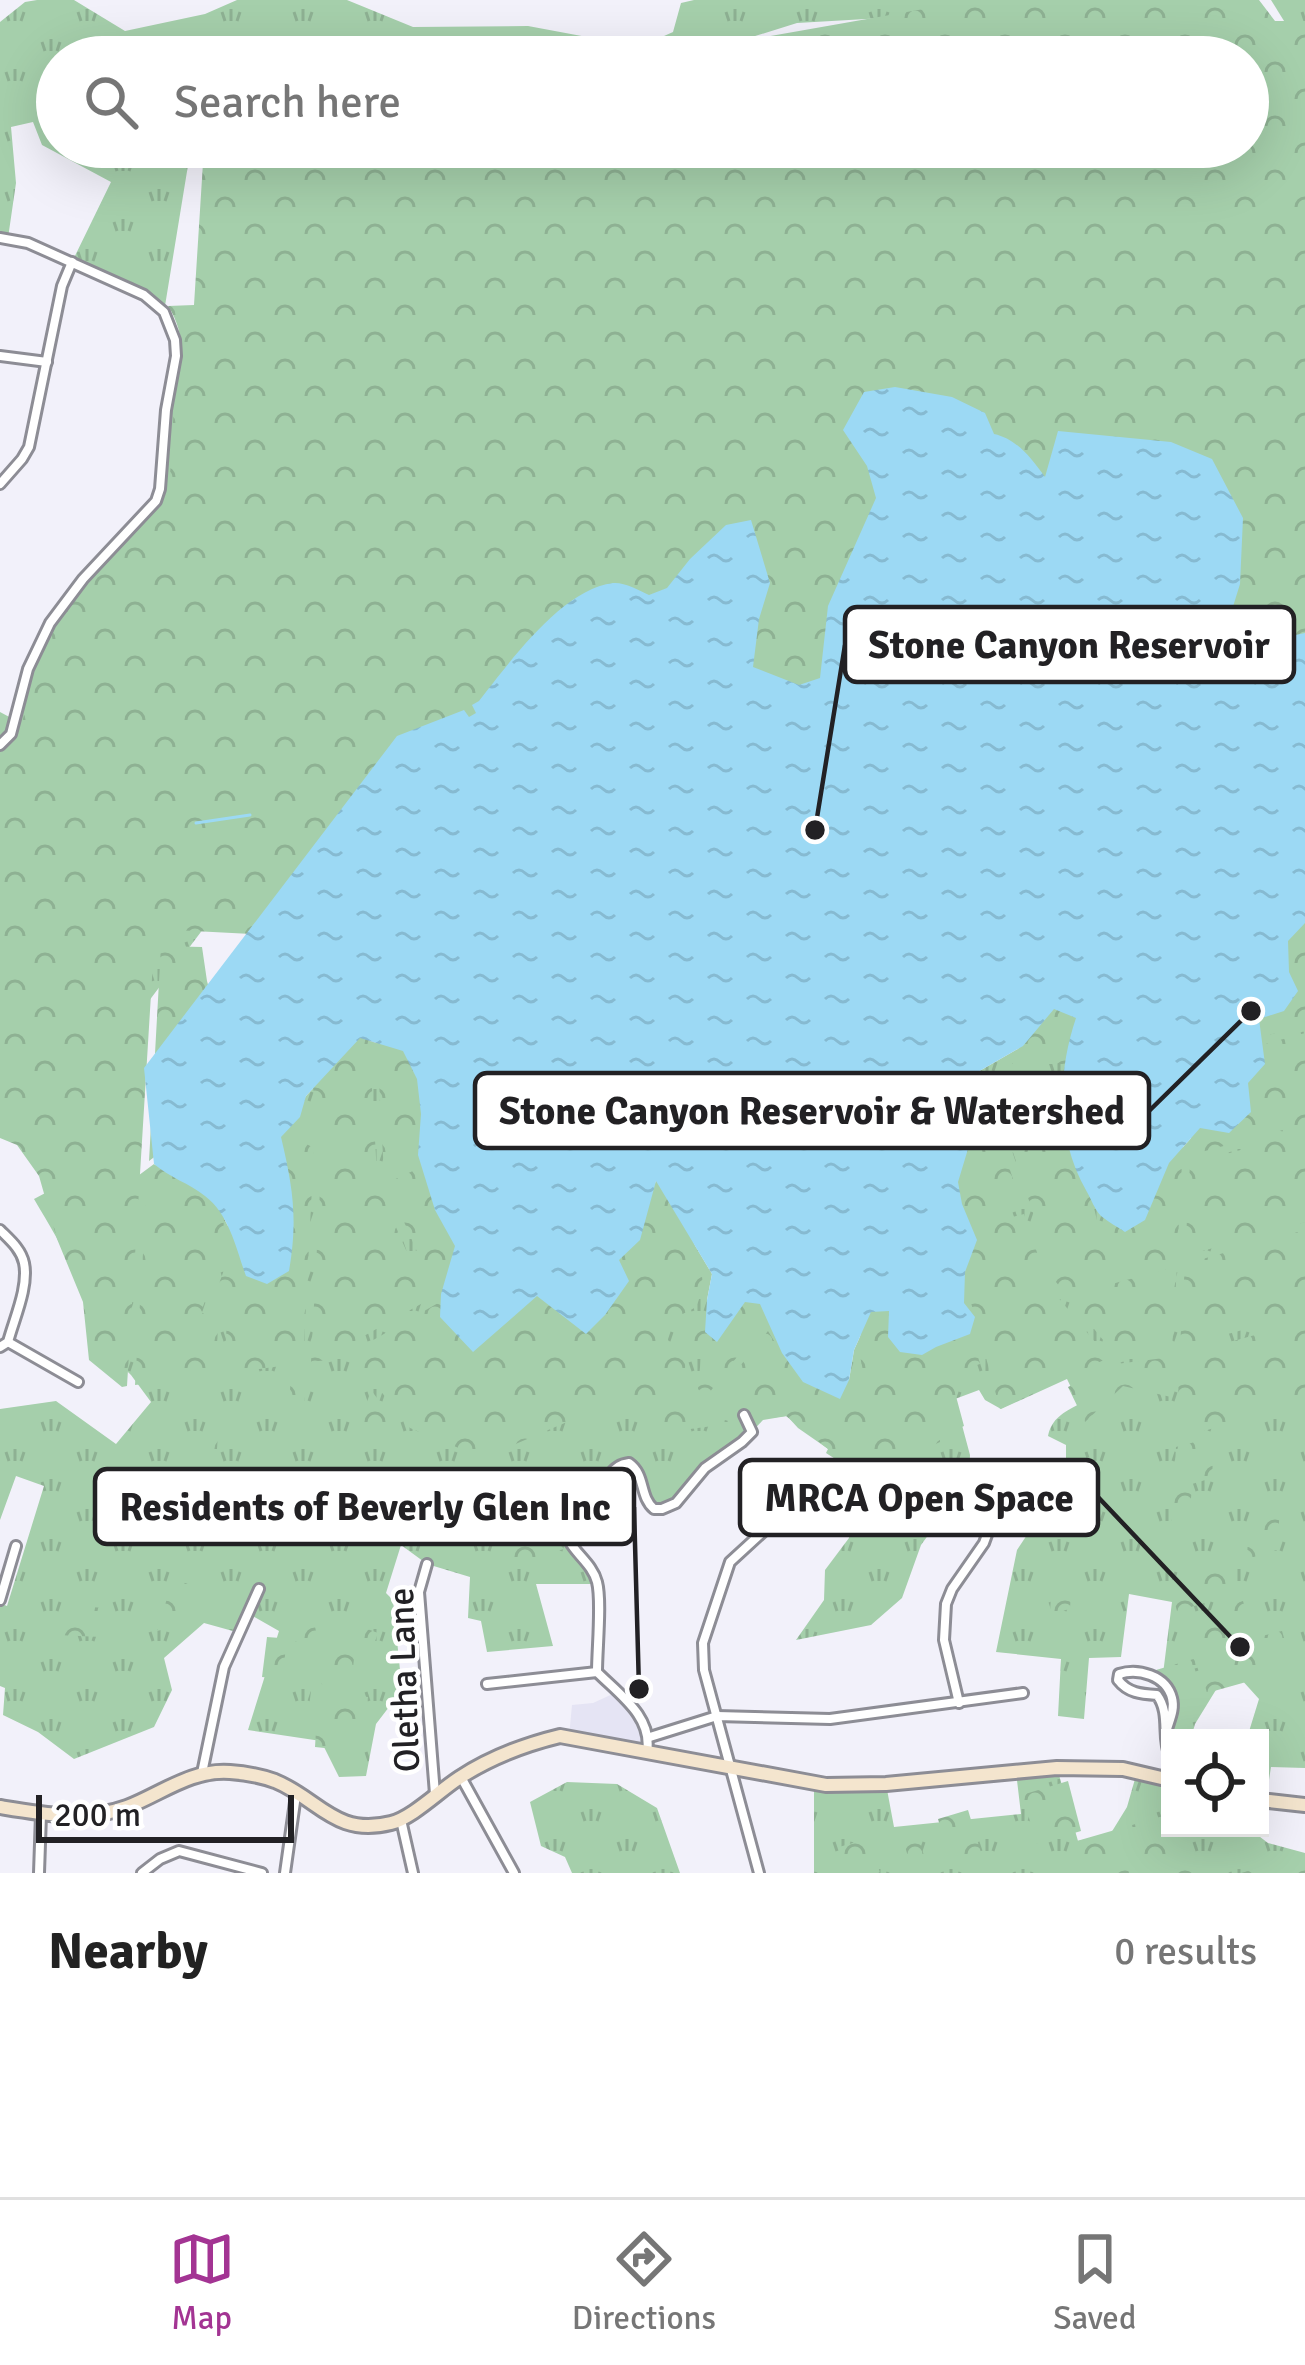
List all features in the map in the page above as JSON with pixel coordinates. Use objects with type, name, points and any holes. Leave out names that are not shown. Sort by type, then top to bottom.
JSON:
[{"type":"main road","points":[[0,1807],[40,1814],[101,1814],[126,1808],[202,1773],[226,1771],[276,1782],[346,1824],[364,1827],[401,1820],[492,1758],[560,1736],[826,1785],[1057,1768],[1123,1768],[1161,1778]]},
{"type":"main road","points":[[1269,1801],[1305,1805]]},
{"type":"street","points":[[0,238],[28,243],[144,295],[172,326],[176,356],[160,489],[148,512],[82,579],[50,623],[28,669],[11,734],[0,745]]},
{"type":"street","points":[[0,484],[28,447],[62,286],[72,262]]},
{"type":"street","points":[[0,356],[47,362]]},
{"type":"street","points":[[0,1231],[24,1261],[24,1280],[4,1345],[78,1382]]},
{"type":"street","points":[[647,1754],[646,1725],[597,1672],[598,1584],[571,1545],[566,1522],[598,1514],[609,1473],[629,1463],[637,1468],[654,1509],[676,1503],[705,1468],[752,1432],[744,1415]]},
{"type":"street","points":[[959,1703],[944,1640],[946,1604],[984,1544],[1009,1474],[1050,1472]]},
{"type":"street","points":[[759,1873],[701,1656],[725,1572],[736,1555],[766,1529],[811,1502]]},
{"type":"street","points":[[0,1600],[16,1546]]},
{"type":"street","name":"Oletha Lane","points":[[427,1564],[419,1592],[435,1794]]},
{"type":"street","points":[[202,1773],[224,1667],[259,1589]]},
{"type":"street","points":[[487,1684],[597,1672]]},
{"type":"street","points":[[1145,1672],[1170,1691],[1172,1713],[1167,1730],[1160,1698],[1130,1691],[1118,1680],[1119,1675],[1145,1672]]},
{"type":"street","points":[[650,1737],[717,1716],[830,1719],[1023,1693]]},
{"type":"street","name":"Oletha Lane","points":[[461,1777],[514,1873]]},
{"type":"street","points":[[285,1873],[296,1795]]},
{"type":"street","points":[[39,1873],[40,1814]]},
{"type":"street","points":[[401,1820],[413,1873]]},
{"type":"street","points":[[142,1873],[160,1858],[179,1851],[262,1873]]},
{"type":"shaded area","points":[[617,1692],[646,1725],[647,1753],[569,1737],[572,1705],[593,1703]]},
{"type":"green space","points":[[74,0],[125,31],[205,14],[237,0],[347,0],[413,27],[528,26],[582,36],[36,36],[36,130],[33,122],[11,127],[16,183],[8,238],[0,238],[0,22],[25,2]]},
{"type":"green space","points":[[975,0],[1259,0],[1275,21],[1305,21],[1305,989],[155,929],[127,1386],[122,1387],[89,1360],[83,1302],[57,1239],[39,1176],[17,1145],[0,1138],[0,755],[18,734],[39,663],[61,619],[93,578],[143,529],[165,495],[181,354],[179,330],[168,306],[194,305],[203,168],[1269,168],[1269,36],[771,36]]},
{"type":"green space","points":[[1002,0],[918,16],[797,23],[755,36],[664,36],[673,32],[681,3]]},
{"type":"green space","points":[[1271,0],[1305,0],[1305,40],[1294,37]]},
{"type":"green space","points":[[85,168],[188,168],[164,312],[155,302],[72,262],[111,182]]},
{"type":"green space","points":[[175,340],[198,347],[356,726],[106,1058],[131,1181],[154,1164],[218,1207],[228,1226],[306,1096],[360,1038],[403,1051],[640,1240],[656,1180],[712,1274],[707,1300],[745,1302],[849,1380],[854,1350],[871,1312],[964,1303],[962,1204],[976,1073],[1023,1046],[1055,1009],[1169,1163],[1200,1128],[1289,972],[1305,923],[1305,1768],[1271,1767],[1269,1780],[1269,1729],[1250,1729],[1259,1699],[1230,1667],[1194,1729],[1169,1729],[1173,1702],[1162,1682],[1172,1602],[1129,1594],[1121,1657],[1089,1658],[1084,1719],[1058,1716],[1061,1659],[996,1652],[1017,1550],[1066,1476],[1066,1445],[1048,1436],[1055,1420],[1079,1404],[1067,1379],[1001,1409],[985,1400],[979,1390],[955,1399],[970,1455],[969,1479],[921,1545],[902,1598],[871,1625],[796,1640],[824,1600],[825,1570],[849,1538],[850,1515],[881,1489],[875,1456],[844,1460],[787,1416],[763,1420],[705,1468],[676,1503],[654,1509],[629,1463],[610,1473],[598,1513],[567,1522],[565,1532],[598,1584],[536,1584],[553,1646],[487,1652],[481,1621],[468,1618],[470,1577],[427,1564],[401,1545],[386,1593],[393,1600],[402,1690],[376,1724],[366,1776],[339,1777],[321,1741],[248,1730],[279,1631],[249,1614],[240,1633],[204,1623],[164,1658],[172,1690],[154,1727],[74,1759],[38,1732],[3,1715],[0,1603],[7,1606],[44,1486],[16,1476],[0,1520],[0,1409],[56,1401],[116,1444],[151,1402],[89,1334],[77,1279],[34,1199],[64,1183],[0,1129],[0,712],[15,720],[35,651],[83,579],[156,501]]},
{"type":"green space","points":[[161,946],[202,947],[231,1069],[230,1100],[149,1161]]},
{"type":"green space","points":[[291,952],[364,957],[377,1173],[322,1143]]},
{"type":"green space","points":[[373,967],[457,1144],[384,1175]]},
{"type":"green space","points":[[1046,983],[1164,1064],[1012,1064]]},
{"type":"green space","points":[[1199,992],[1305,997],[1305,1025],[1195,1055]]},
{"type":"green space","points":[[1305,1033],[1305,1124],[1190,1155],[1195,1064]]},
{"type":"green space","points":[[1187,1067],[1177,1258],[1118,1276],[1070,1073]]},
{"type":"green space","points":[[938,1071],[1000,1071],[987,1101],[1022,1206],[950,1225]]},
{"type":"green space","points":[[1009,1072],[1062,1072],[1112,1284],[1177,1266],[1172,1349],[1116,1356],[1056,1282],[996,1101]]},
{"type":"green space","points":[[238,1108],[314,1148],[303,1363],[224,1374],[227,1319],[210,1309],[229,1256]]},
{"type":"green space","points":[[230,1109],[222,1254],[201,1312],[218,1323],[216,1375],[135,1385],[148,1171]]},
{"type":"green space","points":[[1305,1132],[1305,1222],[1185,1256],[1190,1164]]},
{"type":"green space","points":[[458,1150],[503,1256],[436,1295],[387,1183]]},
{"type":"green space","points":[[322,1152],[377,1184],[428,1300],[355,1341],[350,1357],[311,1362]]},
{"type":"green space","points":[[669,1177],[696,1249],[702,1288],[697,1304],[669,1328],[668,1340],[686,1362],[686,1400],[698,1411],[735,1423],[668,1432],[630,1395],[483,1458],[410,1428],[356,1360],[361,1347],[589,1217]]},
{"type":"green space","points":[[1024,1214],[1048,1285],[1108,1358],[1000,1409],[952,1233]]},
{"type":"green space","points":[[1305,1230],[1305,1313],[1180,1347],[1185,1264]]},
{"type":"green space","points":[[944,1235],[980,1364],[950,1374],[964,1426],[920,1451],[888,1457],[895,1500],[886,1501],[878,1459],[843,1464],[786,1416],[753,1420],[743,1409],[713,1400],[768,1331],[785,1359],[865,1387],[859,1348],[864,1307]]},
{"type":"green space","points":[[719,1284],[778,1304],[706,1397],[698,1389],[701,1356],[683,1340],[683,1334],[712,1312]]},
{"type":"green space","points":[[1305,1321],[1305,1402],[1176,1439],[1180,1356]]},
{"type":"green space","points":[[1172,1357],[1171,1397],[1123,1386],[1085,1422],[1068,1387],[1116,1364]]},
{"type":"green space","points":[[307,1371],[303,1421],[288,1423],[291,1373]]},
{"type":"green space","points":[[371,1390],[398,1426],[392,1447],[356,1435]]},
{"type":"green space","points":[[218,1432],[216,1466],[177,1463],[178,1437]]},
{"type":"green space","points":[[1214,1437],[1212,1478],[1192,1484],[1189,1526],[1171,1531],[1176,1447]]},
{"type":"green space","points":[[1280,1508],[1277,1550],[1247,1559],[1249,1517]]},
{"type":"green space","points":[[551,1535],[564,1549],[513,1563],[510,1559],[509,1547]]},
{"type":"green space","points":[[1231,1563],[1239,1593],[1177,1611],[1169,1581]]},
{"type":"green space","points":[[1072,1567],[1070,1609],[1050,1614],[1052,1573]]},
{"type":"green space","points":[[173,1579],[212,1592],[203,1620],[157,1631]]},
{"type":"green space","points":[[1243,1601],[1254,1638],[1282,1631],[1293,1669],[1207,1693],[1200,1667],[1158,1679],[1156,1670],[1197,1658],[1186,1617]]},
{"type":"green space","points":[[61,1605],[105,1608],[101,1637],[57,1635]]},
{"type":"green space","points":[[283,1616],[314,1620],[318,1644],[287,1640],[282,1679],[262,1677],[267,1637],[280,1638]]},
{"type":"green space","points":[[346,1621],[378,1633],[372,1650],[355,1649],[351,1687],[321,1684],[326,1644],[352,1647]]},
{"type":"green space","points":[[311,1691],[368,1697],[362,1752],[315,1747],[316,1731],[306,1730]]},
{"type":"green space","points":[[1057,1768],[1078,1841],[1111,1833],[1127,1807],[1137,1772],[1161,1778],[1161,1837],[1260,1837],[1305,1853],[1305,1873],[814,1873],[814,1783],[886,1784],[894,1827],[1021,1814],[1016,1772]]},
{"type":"green space","points":[[1068,1781],[1081,1831],[1037,1844],[1022,1795]]},
{"type":"green space","points":[[567,1782],[617,1784],[657,1808],[680,1873],[572,1873],[565,1857],[541,1846],[530,1802]]},
{"type":"green space","points":[[968,1810],[983,1859],[952,1868],[938,1819]]},
{"type":"green space","points":[[1161,1817],[1161,1837],[1182,1837],[1192,1873],[1154,1873],[1149,1855],[1126,1862],[1129,1873],[1079,1873],[1070,1843]]},
{"type":"green space","points":[[915,1825],[929,1873],[913,1873],[900,1830]]},
{"type":"green space","points":[[870,1838],[880,1873],[847,1873],[839,1847]]},
{"type":"green space","points":[[1305,1855],[1305,1873],[1241,1873]]},
{"type":"water","points":[[895,387],[952,397],[985,413],[994,434],[1017,445],[1045,477],[1058,431],[1171,442],[1212,459],[1243,518],[1240,584],[1226,629],[1247,643],[1305,633],[1305,923],[1288,941],[1289,972],[1298,991],[1284,1011],[1259,1019],[1265,1064],[1248,1083],[1251,1112],[1229,1133],[1200,1128],[1169,1163],[1145,1220],[1125,1232],[1097,1211],[1077,1172],[1063,1106],[1065,1061],[1076,1018],[1054,1009],[1023,1046],[976,1073],[947,1129],[968,1149],[958,1182],[977,1240],[965,1272],[964,1303],[975,1317],[970,1334],[922,1355],[900,1352],[888,1337],[889,1311],[871,1312],[840,1399],[803,1382],[782,1353],[760,1304],[745,1302],[717,1342],[705,1332],[712,1274],[656,1181],[640,1240],[619,1260],[629,1281],[586,1334],[537,1296],[473,1352],[440,1317],[441,1294],[455,1246],[435,1210],[418,1155],[417,1079],[403,1051],[360,1038],[306,1096],[300,1117],[281,1137],[293,1204],[289,1271],[267,1284],[246,1276],[231,1232],[213,1203],[154,1164],[144,1068],[397,736],[464,710],[469,717],[476,713],[472,705],[538,630],[594,588],[613,583],[649,595],[667,588],[726,525],[751,520],[770,583],[759,619],[753,667],[799,685],[820,678],[828,606],[876,498],[867,466],[843,430],[864,392]]},
{"type":"waterway","points":[[196,823],[250,815]]},
{"type":"place","name":"Stone Canyon Reservoir","points":[[815,830]]},
{"type":"place","name":"Stone Canyon Reservoir & Watershed","points":[[1251,1011]]},
{"type":"place","name":"MRCA Open Space","points":[[1240,1647]]},
{"type":"place","name":"Residents of Beverly Glen Inc","points":[[639,1689]]}]
